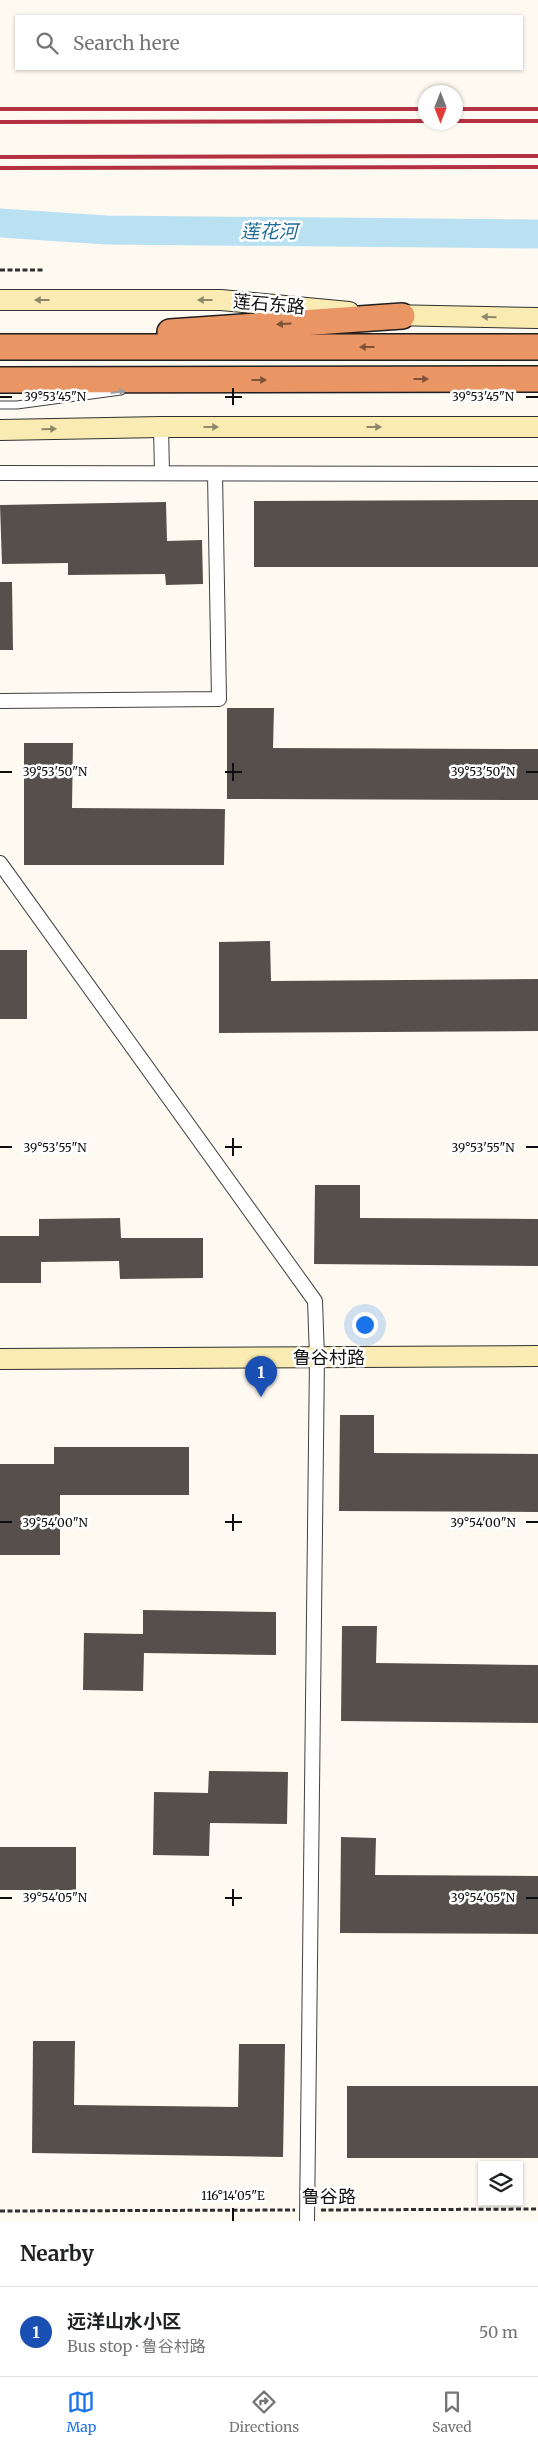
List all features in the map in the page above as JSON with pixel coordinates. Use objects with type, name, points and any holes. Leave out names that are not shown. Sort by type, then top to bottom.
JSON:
[{"type":"highway","points":[[0,343],[402,316]]},
{"type":"highway","points":[[0,347],[538,346]]},
{"type":"highway","points":[[0,380],[538,379]]},
{"type":"street","name":"莲石东路","points":[[0,300],[221,300],[402,316],[538,318]]},
{"type":"street","points":[[0,430],[161,427],[538,426]]},
{"type":"street","points":[[161,427],[162,473]]},
{"type":"street","points":[[0,473],[538,474]]},
{"type":"street","points":[[0,701],[219,700],[216,474]]},
{"type":"street","points":[[0,863],[314,1301],[317,1357],[307,2215]]},
{"type":"street","name":"鲁谷村路","points":[[0,1359],[538,1356]]},
{"type":"lane","points":[[141,389],[207,380]]},
{"type":"lane","points":[[0,405],[17,405],[131,390]]},
{"type":"path","points":[[0,270],[43,270]]},
{"type":"path","name":"鲁谷路","points":[[0,2211],[307,2215],[538,2209]]},
{"type":"building","points":[[538,500],[538,567],[254,567],[254,501]]},
{"type":"building","points":[[166,502],[167,541],[202,540],[203,584],[166,585],[165,574],[68,575],[68,563],[2,564],[0,505]]},
{"type":"building","points":[[0,582],[12,582],[13,650],[0,650]]},
{"type":"building","points":[[227,708],[274,708],[273,748],[538,749],[538,800],[227,799]]},
{"type":"building","points":[[24,743],[73,743],[72,808],[225,809],[224,865],[24,865]]},
{"type":"building","points":[[270,941],[271,981],[538,979],[538,1031],[219,1033],[219,942]]},
{"type":"building","points":[[0,950],[27,950],[27,1019],[0,1019]]},
{"type":"building","points":[[315,1185],[360,1185],[360,1218],[538,1219],[538,1266],[314,1264]]},
{"type":"building","points":[[120,1218],[121,1238],[203,1238],[203,1278],[120,1279],[119,1261],[41,1262],[41,1283],[0,1283],[0,1236],[39,1236],[39,1219]]},
{"type":"building","points":[[340,1415],[374,1415],[374,1453],[538,1454],[538,1512],[339,1511]]},
{"type":"building","points":[[54,1447],[189,1447],[189,1495],[60,1495],[60,1555],[0,1555],[0,1464],[54,1464]]},
{"type":"building","points":[[143,1610],[276,1612],[276,1655],[144,1653],[143,1691],[83,1690],[84,1633],[143,1634]]},
{"type":"building","points":[[342,1626],[377,1626],[376,1663],[538,1665],[538,1723],[341,1721]]},
{"type":"building","points":[[209,1771],[288,1772],[287,1824],[210,1823],[209,1856],[153,1855],[154,1792],[208,1793]]},
{"type":"building","points":[[341,1837],[376,1838],[375,1875],[538,1876],[538,1934],[340,1933]]},
{"type":"building","points":[[0,1847],[76,1847],[76,1890],[0,1890]]},
{"type":"building","points":[[33,2041],[75,2041],[74,2105],[238,2107],[239,2044],[285,2044],[283,2157],[32,2153]]},
{"type":"building","points":[[347,2086],[538,2086],[538,2158],[347,2158]]},
{"type":"waterway","name":"莲花河","points":[[0,223],[106,230],[538,234]]},
{"type":"railway","points":[[0,109],[418,109]]},
{"type":"railway","points":[[463,109],[538,109]]},
{"type":"railway","points":[[0,122],[418,121]]},
{"type":"railway","points":[[463,121],[538,121]]},
{"type":"railway","points":[[0,157],[538,156]]},
{"type":"railway","points":[[0,168],[538,167]]},
{"type":"place","name":"远洋山水小区","points":[[261,1397]]}]
